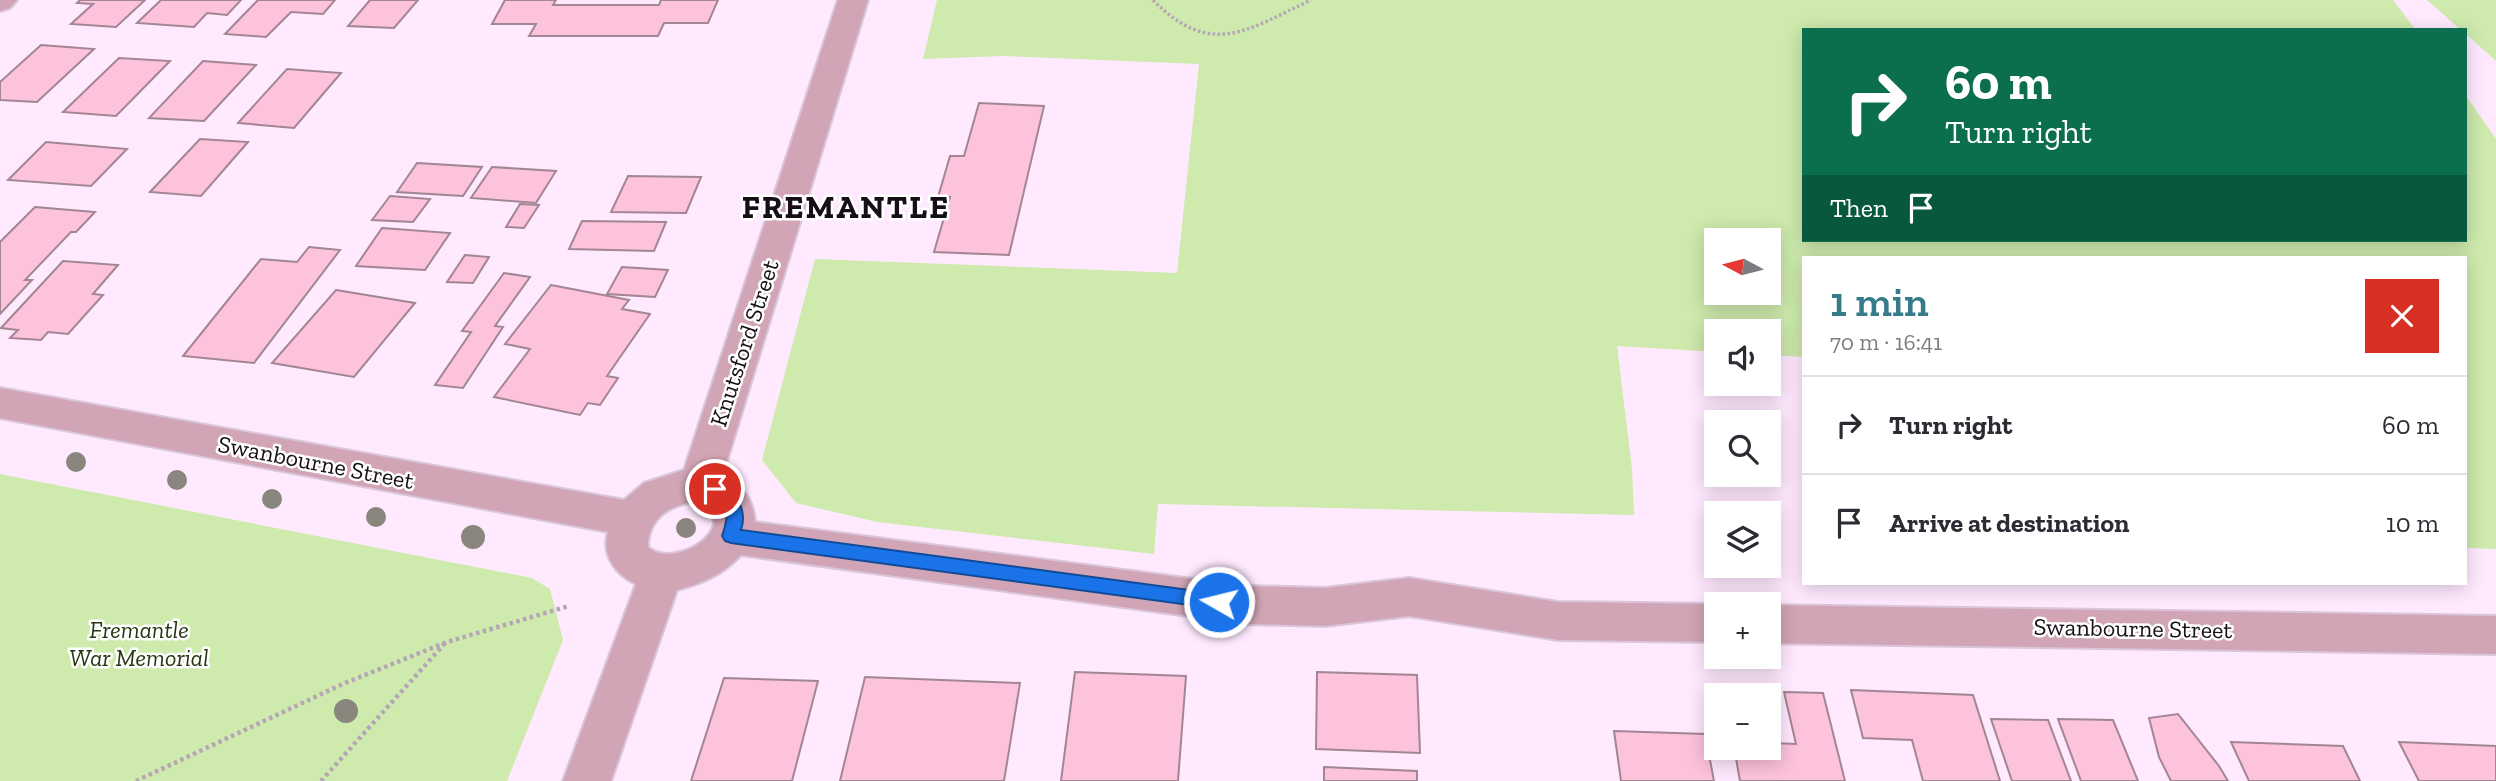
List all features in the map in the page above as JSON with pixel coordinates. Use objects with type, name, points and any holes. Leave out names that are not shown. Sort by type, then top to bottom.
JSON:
[{"type":"street","name":"Knutsford Street","points":[[699,485],[853,0]]},
{"type":"street","name":"Swanbourne Street","points":[[0,403],[632,519]]},
{"type":"street","points":[[699,485],[715,489],[727,497],[734,508],[736,522],[731,536],[710,560],[677,573],[661,574],[645,570],[632,561],[626,548],[626,533],[632,519],[642,507],[669,490],[699,485]]},
{"type":"street","points":[[731,536],[1247,605],[1325,607],[1409,597],[1558,621],[1704,623]]},
{"type":"street","points":[[587,781],[661,574]]},
{"type":"street","name":"Swanbourne Street","points":[[1781,624],[2496,635]]},
{"type":"path","points":[[1153,0],[1187,28],[1219,36],[1272,19],[1311,0]]},
{"type":"path","points":[[136,781],[345,682],[447,642],[569,606]]},
{"type":"path","points":[[321,781],[447,642]]},
{"type":"green space","points":[[937,0],[2393,0],[2414,28],[1802,28],[1802,242],[2467,242],[2467,97],[2496,139],[2496,549],[2467,548],[2467,256],[1802,256],[1802,357],[1781,356],[1781,319],[1704,319],[1704,351],[1617,346],[1632,469],[1634,515],[1158,504],[1154,554],[877,522],[796,503],[762,460],[815,259],[1177,273],[1199,64],[1003,56],[923,59]]},
{"type":"green space","points":[[2427,0],[2496,0],[2496,61],[2467,35],[2467,28],[2459,28]]},
{"type":"green space","name":"Fremantle War Memorial","points":[[0,474],[532,578],[550,589],[563,640],[507,781],[0,781]]},
{"type":"building","points":[[80,0],[145,0],[116,27],[71,24],[93,4],[77,3]]},
{"type":"building","points":[[161,0],[241,0],[227,15],[207,13],[194,27],[137,23]]},
{"type":"building","points":[[258,0],[335,0],[323,14],[291,12],[266,37],[225,34]]},
{"type":"building","points":[[370,0],[418,0],[394,28],[348,26]]},
{"type":"building","points":[[505,0],[556,0],[553,5],[659,5],[661,0],[718,0],[708,23],[664,23],[658,36],[529,36],[536,24],[492,24]]},
{"type":"building","points":[[41,45],[94,49],[37,102],[0,100],[0,82]]},
{"type":"building","points":[[119,58],[170,61],[116,116],[63,112]]},
{"type":"building","points":[[203,61],[256,65],[204,121],[149,118]]},
{"type":"building","points":[[287,69],[341,73],[294,128],[238,123]]},
{"type":"building","points":[[979,103],[1044,106],[1009,255],[934,252],[950,197],[938,197],[950,156],[964,156]]},
{"type":"building","points":[[200,139],[248,142],[201,196],[150,192]]},
{"type":"building","points":[[46,142],[127,149],[91,186],[8,180]]},
{"type":"building","points":[[417,163],[482,167],[463,196],[397,192]]},
{"type":"building","points":[[492,167],[556,171],[536,203],[471,198]]},
{"type":"building","points":[[628,176],[701,177],[686,213],[611,212]]},
{"type":"building","points":[[390,196],[430,199],[413,222],[372,220]]},
{"type":"building","points":[[520,204],[539,205],[524,228],[506,227]]},
{"type":"building","points":[[35,207],[95,212],[76,232],[71,232],[25,280],[32,280],[0,314],[0,242]]},
{"type":"building","points":[[582,221],[666,222],[654,251],[569,249]]},
{"type":"building","points":[[382,228],[450,233],[425,270],[356,266]]},
{"type":"building","points":[[309,247],[340,250],[254,363],[183,356],[261,259],[297,262]]},
{"type":"building","points":[[465,255],[489,257],[473,283],[447,282]]},
{"type":"building","points":[[63,261],[118,265],[93,294],[103,295],[68,334],[48,332],[41,340],[10,338],[18,330],[1,328]]},
{"type":"building","points":[[622,267],[668,270],[655,297],[607,294]]},
{"type":"building","points":[[504,273],[530,277],[495,326],[503,327],[463,388],[435,385],[471,332],[462,331]]},
{"type":"building","points":[[551,285],[629,300],[622,309],[650,314],[607,376],[618,378],[600,405],[588,403],[580,415],[494,397],[530,349],[505,344]]},
{"type":"building","points":[[336,290],[415,303],[354,377],[272,363]]},
{"type":"building","points":[[1075,672],[1186,676],[1178,781],[1061,781]]},
{"type":"building","points":[[1317,672],[1417,675],[1420,753],[1316,749]]},
{"type":"building","points":[[865,677],[1020,683],[1004,781],[840,781]]},
{"type":"building","points":[[724,678],[818,681],[792,781],[691,781]]},
{"type":"building","points":[[1851,690],[1973,695],[2000,781],[1923,781],[1912,740],[1863,738]]},
{"type":"building","points":[[1784,692],[1823,693],[1845,781],[1740,781],[1736,760],[1781,760],[1781,743],[1796,744]]},
{"type":"building","points":[[2178,714],[2228,781],[2171,781],[2159,757],[2149,718]]},
{"type":"building","points":[[1991,719],[2048,720],[2071,781],[2012,781]]},
{"type":"building","points":[[2058,719],[2113,720],[2138,781],[2081,781]]},
{"type":"building","points":[[1614,731],[1704,734],[1704,760],[1710,760],[1714,781],[1621,781]]},
{"type":"building","points":[[2231,742],[2343,746],[2360,781],[2249,781]]},
{"type":"building","points":[[2399,742],[2496,746],[2496,781],[2419,781]]},
{"type":"building","points":[[1324,767],[1417,771],[1417,781],[1324,781]]},
{"type":"district","name":"FREMANTLE","points":[[846,207]]},
{"type":"route","points":[[715,489],[727,497],[734,508],[736,522],[731,536],[1219,602]]}]
